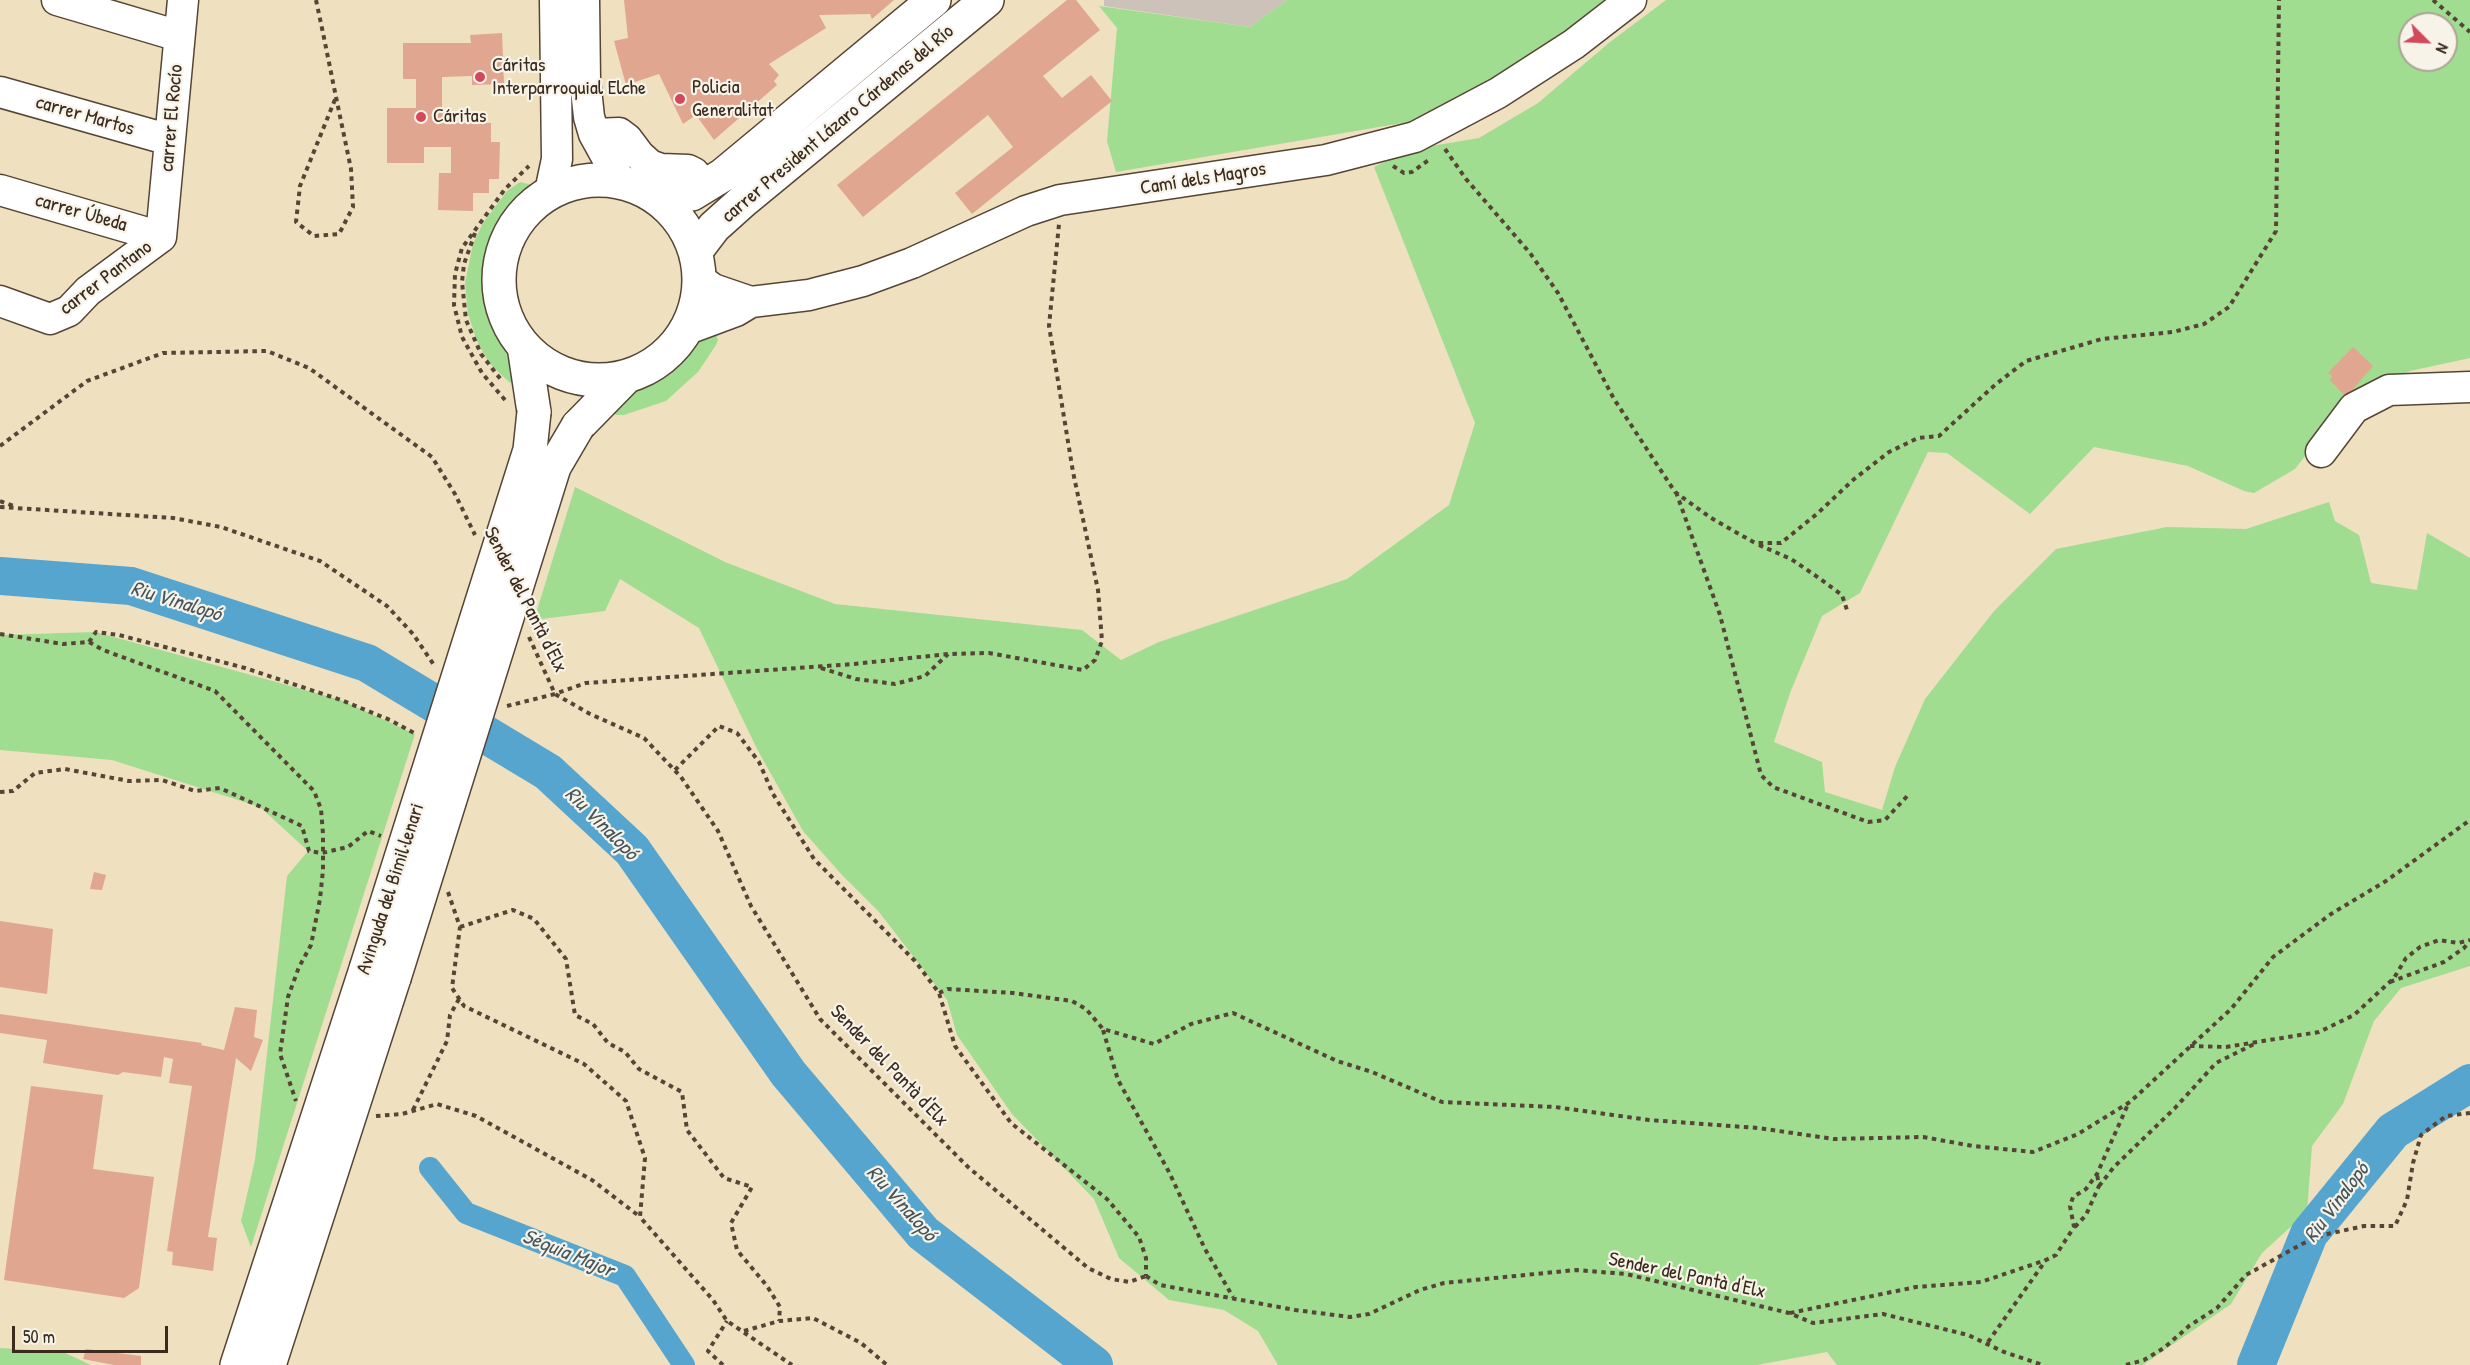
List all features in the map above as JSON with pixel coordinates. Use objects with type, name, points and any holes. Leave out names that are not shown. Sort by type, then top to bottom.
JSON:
[{"type":"main road","name":"carrer President Lázaro Cárdenas del Río","points":[[659,199],[692,194],[723,175],[934,0]]},
{"type":"main road","name":"carrer President Lázaro Cárdenas del Río","points":[[697,266],[714,228],[743,201],[987,0]]},
{"type":"main road","points":[[599,180],[620,182],[635,186],[659,199],[682,223],[697,266],[693,314],[685,330],[660,358],[627,376],[595,380],[563,374],[535,357],[511,327],[502,305],[499,282],[501,258],[509,236],[521,217],[550,192],[577,182],[599,180]]},
{"type":"main road","name":"Avinguda del Bimil·lenari","points":[[269,1365],[530,450],[520,406],[524,346]]},
{"type":"main road","name":"Avinguda del Bimil·lenari","points":[[237,1365],[380,974],[554,467],[578,426],[627,376]]},
{"type":"street","points":[[57,0],[179,36]]},
{"type":"street","name":"carrer El Rocío","points":[[161,237],[183,0]]},
{"type":"street","points":[[550,192],[557,159],[555,0]]},
{"type":"street","points":[[584,0],[585,80],[589,117],[594,134],[620,182]]},
{"type":"street","name":"Camí dels Magros","points":[[685,330],[736,311],[751,302],[808,295],[863,281],[912,263],[1026,211],[1060,200],[1326,160],[1415,137],[1507,87],[1574,44],[1631,0]]},
{"type":"street","name":"carrer Martos","points":[[0,92],[170,140]]},
{"type":"street","points":[[594,134],[619,133],[650,165],[671,170],[688,170],[694,173],[705,187]]},
{"type":"street","name":"carrer Úbeda","points":[[0,190],[161,237]]},
{"type":"street","name":"carrer Pantano","points":[[0,301],[50,319],[69,311],[88,291],[161,237]]},
{"type":"street","name":"Camí dels Magros","points":[[697,266],[713,289],[751,302]]},
{"type":"street","points":[[2321,452],[2354,408],[2389,390],[2470,387]]},
{"type":"path","points":[[316,0],[351,169],[353,207],[339,234],[314,236],[296,222],[300,186],[336,97]]},
{"type":"path","points":[[1755,543],[1781,543],[1853,480],[1890,452],[1918,438],[1939,436],[1996,384],[2026,361],[2102,339],[2174,332],[2204,324],[2229,307],[2276,231],[2279,0]]},
{"type":"path","points":[[2433,0],[2470,32]]},
{"type":"path","points":[[1431,129],[1466,179],[1530,253],[1558,293],[1614,399],[1675,492],[1720,615],[1761,775],[1773,788],[1868,822],[1885,820],[1910,793]]},
{"type":"path","points":[[520,406],[482,373],[469,352],[462,337],[454,305],[454,274],[462,248],[506,189],[535,160]]},
{"type":"path","points":[[498,709],[586,684],[817,667],[948,654],[989,654],[1083,670],[1095,660],[1102,641],[1098,590],[1073,472],[1049,326],[1060,200]]},
{"type":"path","points":[[477,227],[464,264],[462,282],[466,320],[481,354],[508,387]]},
{"type":"path","name":"Sender del Pantà d'Elx","points":[[0,446],[87,381],[162,353],[267,351],[309,368],[432,457],[455,494],[476,537]]},
{"type":"path","points":[[1675,492],[1711,518],[1755,543],[1791,559],[1820,578],[1842,595],[1847,610]]},
{"type":"path","points":[[0,501],[22,509]]},
{"type":"path","points":[[0,507],[173,518],[221,527],[320,561],[387,606],[413,634],[436,668]]},
{"type":"path","name":"Sender del Pantà d'Elx","points":[[526,631],[555,694],[590,714],[644,738],[675,770],[718,831],[752,906],[820,1019],[968,1167],[1088,1268],[1111,1279],[1129,1282],[1146,1276],[1160,1285],[1295,1310],[1350,1317],[1369,1314],[1420,1290],[1444,1282],[1576,1270],[1626,1274],[1789,1313],[1813,1323],[1883,1314],[1968,1335],[1988,1342],[2004,1352],[2043,1365]]},
{"type":"path","points":[[89,642],[96,632],[119,635],[245,668],[341,700],[390,720],[415,734]]},
{"type":"path","points":[[0,634],[63,644],[89,642],[103,650],[215,691],[314,791],[321,809],[323,870],[320,899],[311,945],[299,967],[288,997],[280,1054],[297,1103]]},
{"type":"path","points":[[817,667],[856,679],[895,684],[925,676],[948,654]]},
{"type":"path","points":[[675,770],[719,726],[737,733],[759,762],[773,794],[814,858],[915,961],[939,993],[955,1046],[1011,1123],[1107,1199],[1139,1237],[1146,1258],[1146,1276]]},
{"type":"path","points":[[0,792],[13,791],[34,773],[65,769],[129,782],[162,780],[195,791],[220,788],[302,826],[309,851],[322,853],[348,847],[368,831],[381,836]]},
{"type":"path","points":[[1102,1029],[1154,1044],[1191,1024],[1233,1012],[1336,1061],[1372,1072],[1442,1102],[1555,1107],[1649,1120],[1758,1128],[1834,1139],[1923,1137],[1972,1146],[2033,1152],[2078,1134],[2130,1102],[2231,1009],[2273,957],[2331,914],[2386,881],[2470,820]]},
{"type":"path","points":[[448,889],[460,927],[452,988],[464,1006],[584,1064],[626,1101],[645,1158],[640,1216]]},
{"type":"path","points":[[460,927],[513,910],[534,919],[566,959],[575,1015],[593,1024],[608,1043],[626,1052],[639,1069],[682,1092],[687,1130],[724,1178],[752,1187],[731,1223],[737,1250],[767,1286],[780,1306],[779,1321]]},
{"type":"path","points":[[2190,1046],[2226,1047],[2319,1032],[2354,1015],[2390,982],[2406,958],[2420,947],[2439,940],[2458,943],[2470,940]]},
{"type":"path","points":[[2390,982],[2444,962],[2464,948],[2470,940]]},
{"type":"path","points":[[939,993],[948,989],[1037,995],[1072,1001],[1086,1010],[1102,1029],[1118,1080],[1168,1172],[1205,1249],[1233,1298]]},
{"type":"path","points":[[413,1111],[447,1041],[450,1015],[459,999]]},
{"type":"path","points":[[1789,1313],[1916,1287],[1981,1282],[2056,1255],[2074,1227],[2086,1215],[2099,1186],[2114,1167],[2175,1108],[2216,1062],[2261,1041]]},
{"type":"path","points":[[2074,1227],[2070,1206],[2073,1197],[2086,1189],[2097,1174],[2130,1102]]},
{"type":"path","points":[[367,1117],[402,1114],[437,1104],[476,1116],[592,1180],[640,1216],[713,1300],[727,1321],[792,1365]]},
{"type":"path","points":[[2126,1365],[2144,1360],[2164,1348],[2188,1326],[2217,1308],[2246,1275],[2302,1244],[2323,1235],[2364,1226],[2395,1226],[2407,1200],[2413,1162],[2421,1135],[2446,1116],[2470,1113]]},
{"type":"path","points":[[2097,1174],[2099,1186]]},
{"type":"path","points":[[1988,1342],[2046,1260]]},
{"type":"path","points":[[744,1331],[779,1321],[813,1318],[861,1343],[887,1365]]},
{"type":"path","points":[[723,1365],[708,1351],[727,1321]]},
{"type":"shaded area","points":[[1104,0],[1287,0],[1250,27],[1104,6]]},
{"type":"green space","points":[[1287,0],[1630,0],[1420,120],[1116,172],[1107,141],[1117,28],[1099,6],[1250,27]]},
{"type":"green space","points":[[1666,0],[2470,0],[2470,358],[2410,371],[2349,400],[2295,469],[2254,493],[2244,491],[2188,466],[2094,447],[2030,514],[1947,453],[1928,452],[1860,593],[1822,616],[1790,693],[1774,742],[1822,762],[1825,792],[1882,810],[1895,767],[1925,699],[1994,611],[2056,549],[2167,527],[2246,529],[2329,502],[2335,521],[2359,535],[2371,583],[2417,590],[2427,533],[2470,558],[2470,966],[2401,988],[2374,1021],[2343,1104],[2312,1146],[2307,1212],[2262,1253],[2231,1304],[2143,1365],[1837,1365],[1827,1352],[1757,1365],[1278,1365],[1258,1331],[1224,1310],[1169,1300],[1119,1258],[1094,1199],[1012,1114],[957,1035],[947,1000],[879,912],[803,831],[757,749],[699,628],[620,579],[605,611],[534,620],[575,487],[725,562],[835,604],[1082,630],[1121,660],[1159,642],[1347,579],[1449,505],[1475,423],[1374,167],[1408,150],[1479,138],[1538,103],[1610,42]]},
{"type":"green space","points":[[520,182],[533,185],[512,207],[502,222],[487,260],[486,279],[493,322],[503,339],[513,380],[510,383],[489,363],[477,341],[468,314],[465,283],[473,244],[483,223],[507,191]]},
{"type":"green space","points":[[715,332],[718,340],[716,345],[698,372],[666,401],[624,415],[616,415],[612,412],[637,390],[668,372],[703,336]]},
{"type":"green space","points":[[96,632],[341,700],[415,734],[251,1247],[241,1221],[255,1160],[287,876],[308,851],[260,807],[112,760],[0,750],[0,635]]},
{"type":"green space","points":[[0,1348],[63,1352],[91,1365],[0,1365]]},
{"type":"building","points":[[624,0],[894,0],[872,19],[870,14],[819,15],[826,28],[769,64],[779,75],[774,81],[777,85],[714,140],[696,115],[683,124],[659,74],[626,85],[614,41],[628,38]]},
{"type":"building","points":[[1067,0],[1076,0],[1100,30],[1043,76],[1062,98],[1091,75],[1112,101],[972,214],[955,193],[1013,147],[988,115],[863,217],[837,185]]},
{"type":"building","name":"Cáritas","points":[[502,33],[504,84],[472,85],[472,76],[442,77],[442,109],[454,111],[454,123],[491,123],[491,142],[500,142],[499,179],[489,179],[489,193],[473,193],[473,211],[438,210],[439,173],[451,173],[451,147],[424,147],[424,163],[387,163],[387,108],[416,108],[416,79],[403,79],[403,43],[471,43],[470,35]]},
{"type":"building","points":[[2353,347],[2373,366],[2346,397],[2330,380],[2332,376],[2328,373]]},
{"type":"building","points":[[94,872],[106,875],[102,890],[90,889]]},
{"type":"building","points":[[0,921],[53,929],[47,994],[0,987]]},
{"type":"building","points":[[235,1007],[257,1010],[254,1037],[263,1040],[251,1071],[236,1058],[208,1237],[217,1238],[213,1271],[172,1265],[173,1252],[167,1251],[192,1086],[169,1083],[173,1059],[164,1057],[161,1077],[123,1072],[118,1075],[43,1063],[47,1040],[0,1033],[0,1014],[202,1043],[201,1045],[224,1050]]},
{"type":"building","points":[[31,1086],[103,1095],[93,1169],[154,1177],[139,1288],[124,1298],[4,1280]]},
{"type":"building","points":[[86,1349],[141,1356],[141,1365],[114,1365],[83,1359]]},
{"type":"waterway","name":"Riu Vinalopó","points":[[0,576],[131,586],[367,663],[548,772],[632,850],[788,1073],[923,1233],[1094,1365]]},
{"type":"waterway","name":"Riu Vinalopó","points":[[2256,1365],[2309,1234],[2393,1131],[2470,1083]]},
{"type":"waterway","name":"Séquia Major","points":[[430,1168],[466,1213],[625,1276],[684,1365]]},
{"type":"place","name":"Cáritas Interparroquial Elche","points":[[480,77]]},
{"type":"place","name":"Policia Generalitat","points":[[680,99]]},
{"type":"place","name":"Cáritas","points":[[421,117]]}]
